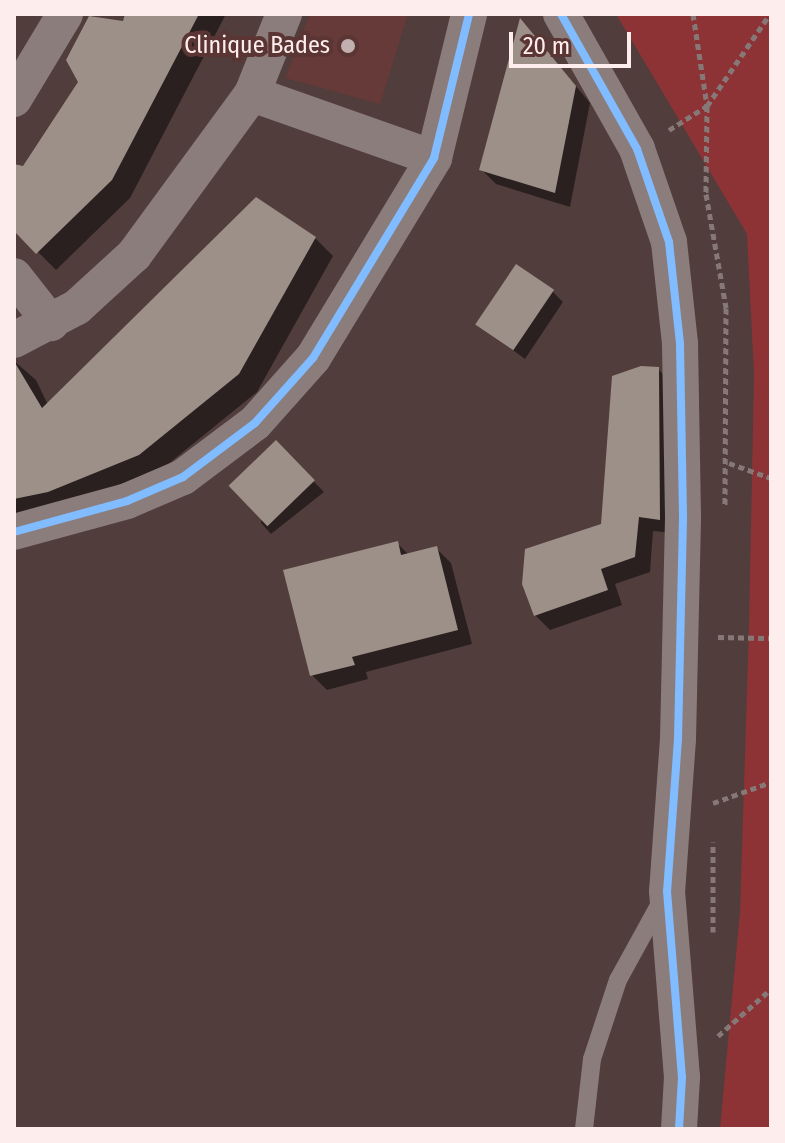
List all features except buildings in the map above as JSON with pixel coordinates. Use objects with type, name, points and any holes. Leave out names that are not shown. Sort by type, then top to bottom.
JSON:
[{"type":"street","points":[[14,340],[77,307],[134,255],[252,94],[284,14]]},
{"type":"street","points":[[14,532],[127,501],[183,477],[255,423],[313,358],[434,158],[469,14]]},
{"type":"street","points":[[561,14],[637,149],[669,242],[680,344],[682,566],[667,891],[682,1077],[679,1129]]},
{"type":"street","points":[[14,99],[53,18]]},
{"type":"street","points":[[252,94],[434,158]]},
{"type":"street","points":[[14,276],[51,323]]},
{"type":"lane","points":[[584,1129],[592,1059],[618,980],[667,891]]},
{"type":"path","points":[[637,149],[707,106],[770,14]]},
{"type":"path","points":[[729,463],[771,478]]},
{"type":"path","points":[[713,637],[771,638]]},
{"type":"path","points":[[713,803],[771,782]]},
{"type":"path","points":[[712,1042],[771,989]]},
{"type":"shaded area","name":"Clinique Bades","points":[[310,14],[408,14],[380,104],[285,78]]},
{"type":"shaded area","points":[[616,14],[771,14],[771,1129],[720,1129],[740,912],[749,628],[754,374],[747,234]]},
{"type":"cycle path","points":[[14,532],[127,501],[183,477],[255,423],[313,358],[434,158],[469,14]]},
{"type":"cycle path","points":[[561,14],[637,149],[669,242],[680,344],[683,519],[678,739],[667,891],[682,1077],[679,1129]]},
{"type":"place","name":"Clinique Bades","points":[[348,46]]}]
